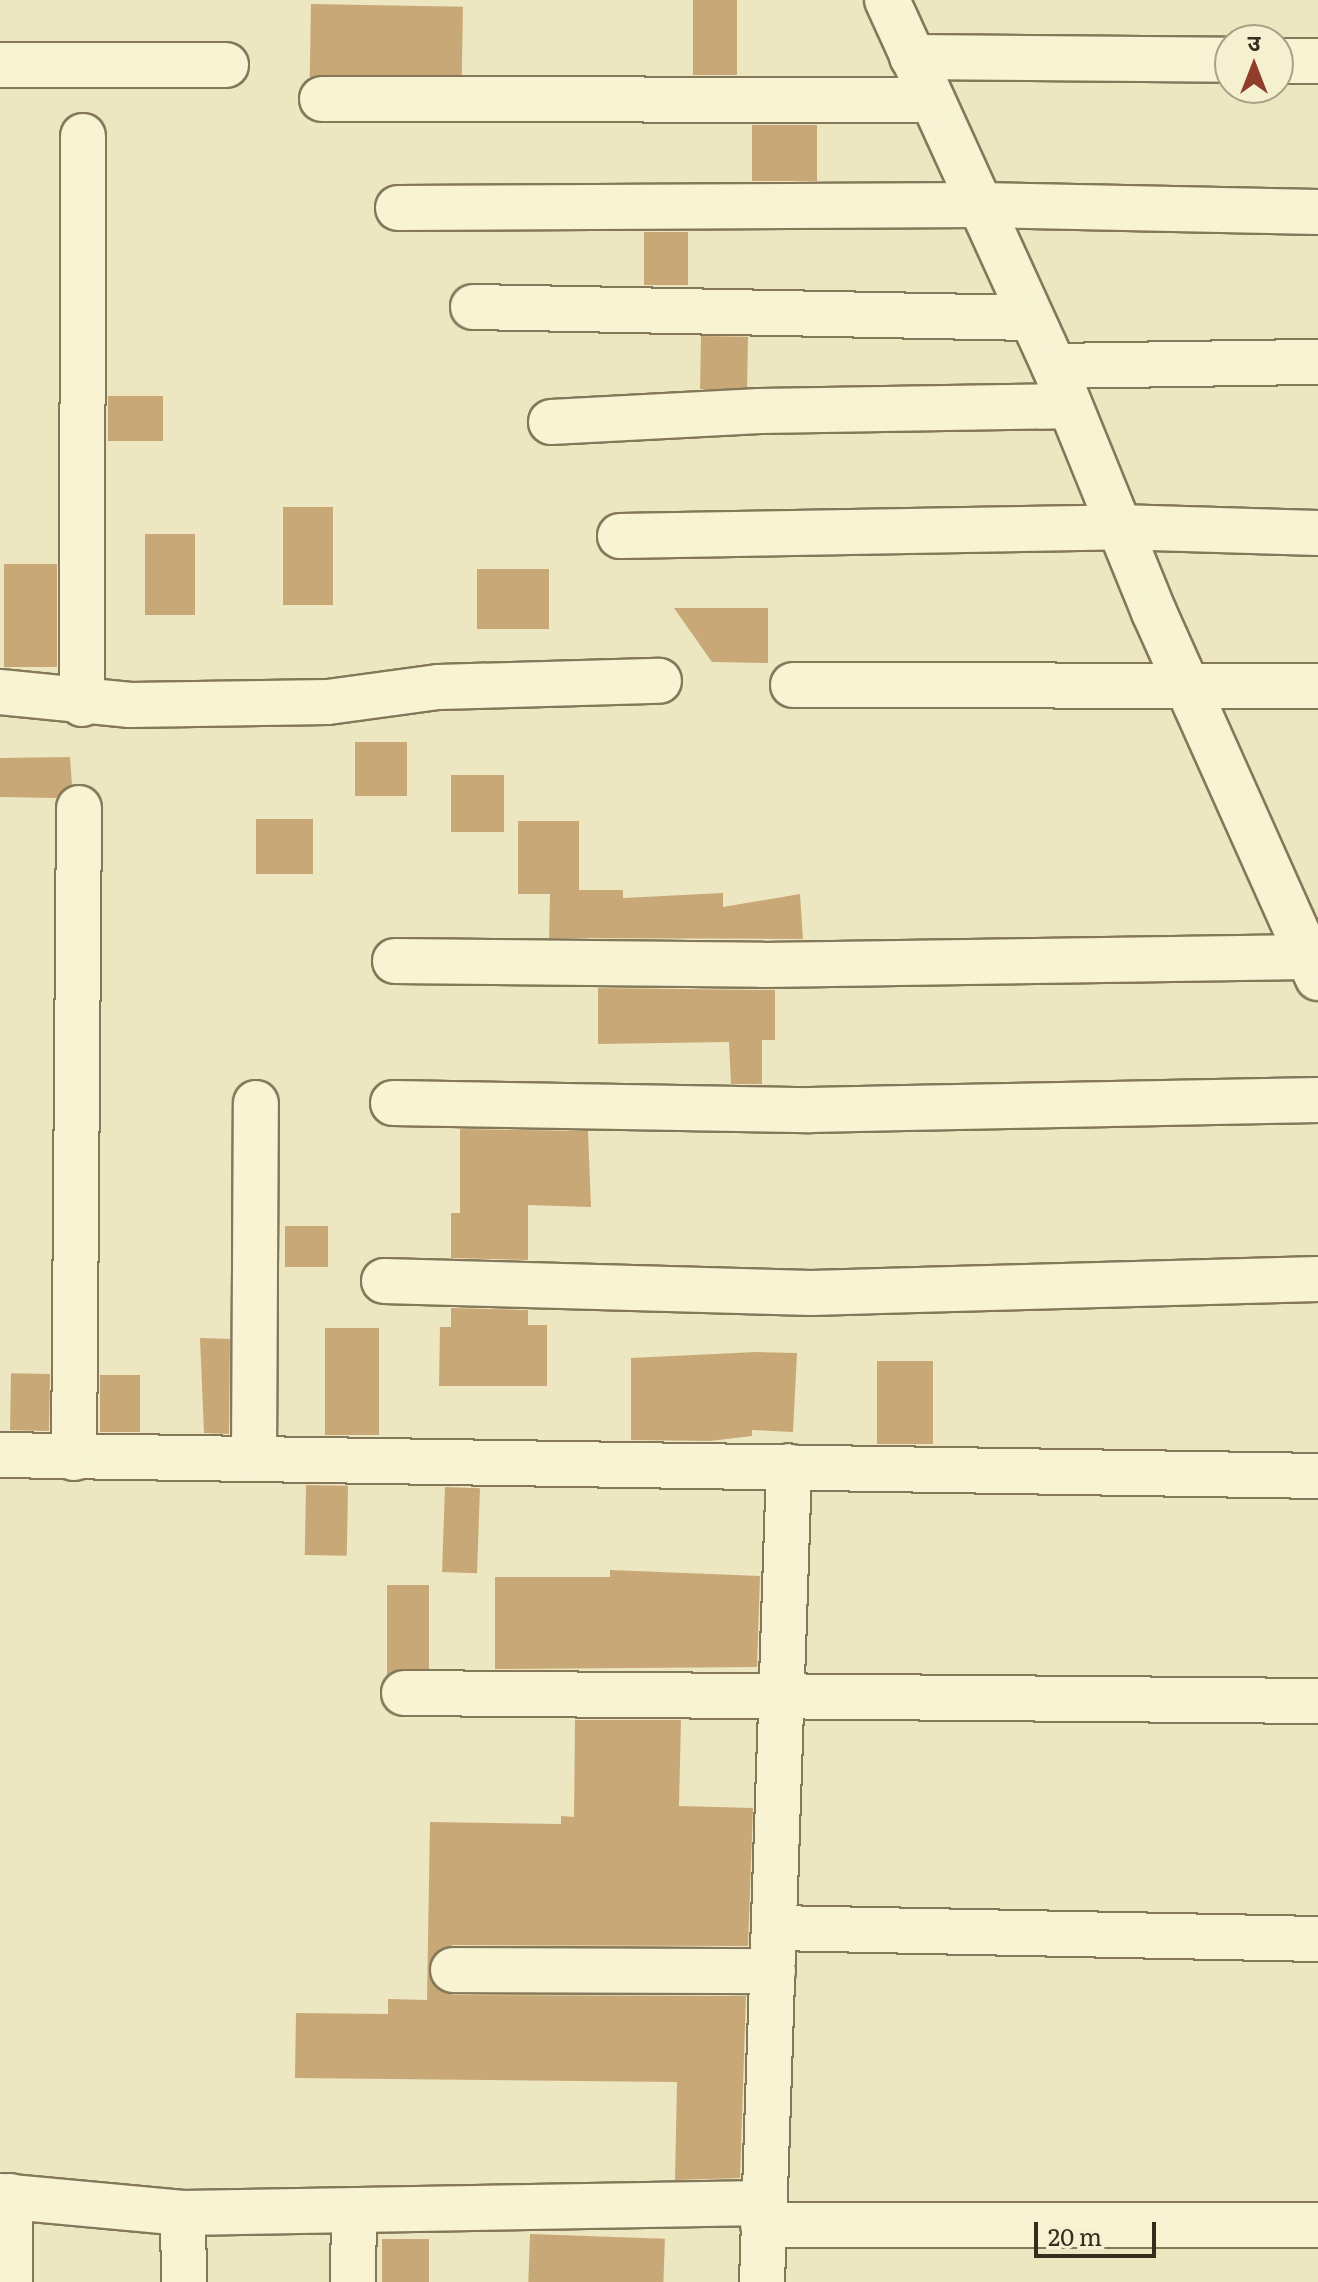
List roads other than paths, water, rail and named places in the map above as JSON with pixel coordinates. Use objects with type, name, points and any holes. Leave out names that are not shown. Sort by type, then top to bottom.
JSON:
[{"type":"street","points":[[395,961],[1313,967],[1300,899],[1188,689],[1061,386],[887,0]]},
{"type":"street","points":[[912,57],[1214,60]]},
{"type":"street","points":[[1294,61],[1318,61]]},
{"type":"street","points":[[0,65],[226,65]]},
{"type":"street","points":[[322,99],[932,100]]},
{"type":"street","points":[[82,704],[83,136]]},
{"type":"street","points":[[398,208],[980,205],[1318,212]]},
{"type":"street","points":[[473,307],[1031,318]]},
{"type":"street","points":[[551,422],[760,411],[1318,362]]},
{"type":"street","points":[[620,536],[1118,527],[1318,533]]},
{"type":"street","points":[[0,692],[82,704],[328,702],[438,687],[659,681]]},
{"type":"street","points":[[793,685],[1188,689],[1318,686]]},
{"type":"street","points":[[74,1458],[79,808]]},
{"type":"street","points":[[393,1103],[810,1110],[1318,1100]]},
{"type":"street","points":[[254,1459],[256,1103]]},
{"type":"street","points":[[384,1281],[811,1293],[1318,1279]]},
{"type":"street","points":[[0,1455],[1318,1476]]},
{"type":"street","points":[[762,2282],[789,1466]]},
{"type":"street","points":[[404,1693],[1318,1701]]},
{"type":"street","points":[[775,1928],[1318,1939]]},
{"type":"street","points":[[453,1970],[773,1971]]},
{"type":"street","points":[[10,2282],[5,2196],[183,2213],[354,2210],[763,2214],[1318,2225]]},
{"type":"street","points":[[353,2282],[354,2210]]},
{"type":"street","points":[[183,2213],[184,2282]]}]
